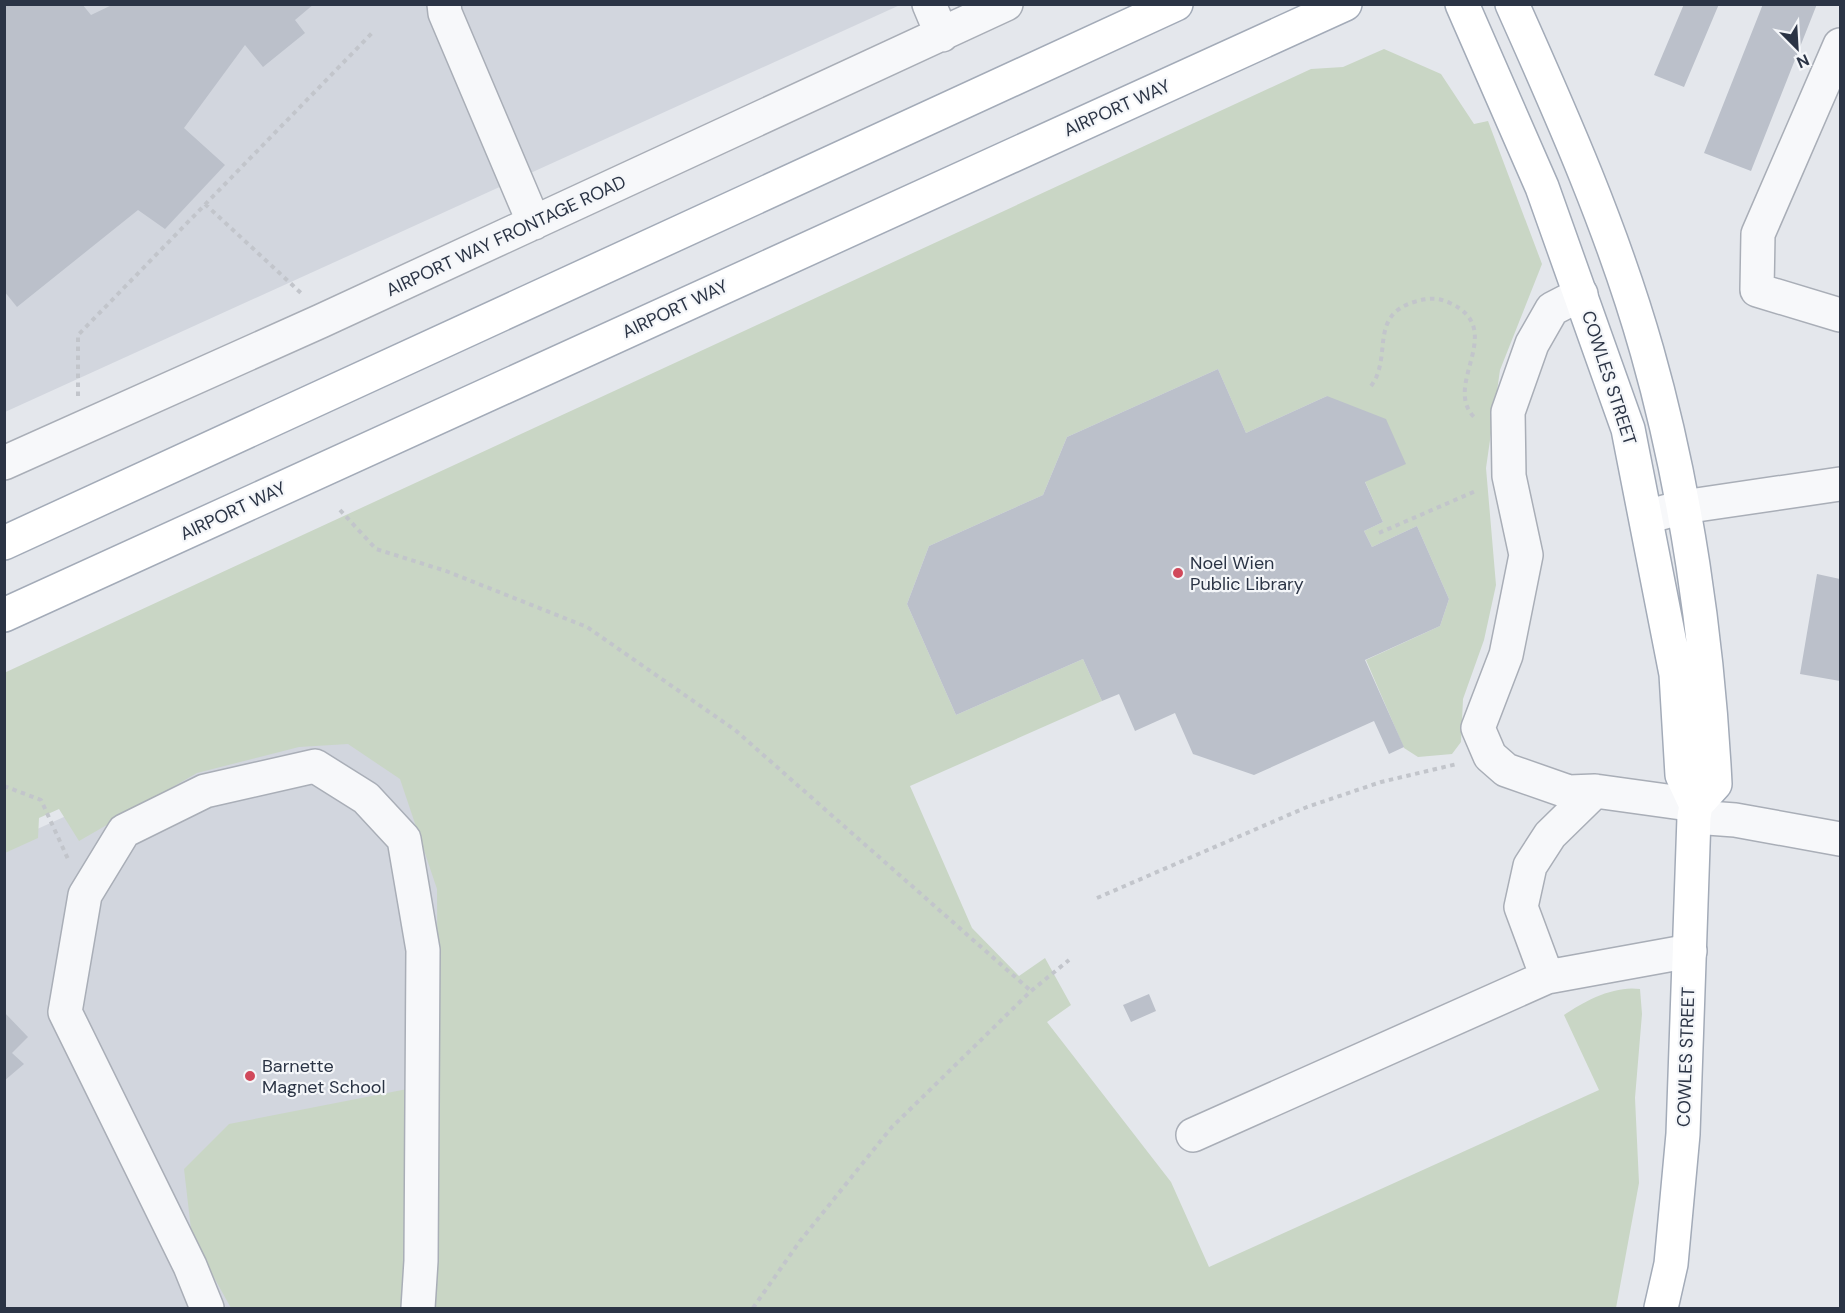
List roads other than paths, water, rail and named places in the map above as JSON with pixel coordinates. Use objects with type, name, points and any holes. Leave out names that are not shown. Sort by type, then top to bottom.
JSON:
[{"type":"main road","points":[[4,543],[1176,4]]},
{"type":"main road","name":"AIRPORT WAY","points":[[4,615],[1346,4]]},
{"type":"main road","name":"COWLES STREET","points":[[1462,4],[1542,187],[1628,429],[1676,674],[1682,775],[1702,802]]},
{"type":"main road","name":"COWLES STREET","points":[[1512,4],[1591,184],[1646,348],[1667,425],[1683,507],[1711,709],[1690,951],[1683,1134],[1671,1264],[1661,1308]]},
{"type":"street","points":[[444,4],[445,13],[466,67],[534,223]]},
{"type":"street","points":[[929,4],[942,35]]},
{"type":"street","name":"AIRPORT WAY FRONTAGE ROAD","points":[[4,463],[534,223],[1006,4]]},
{"type":"street","points":[[1840,45],[1758,234],[1757,290],[1840,315]]},
{"type":"street","points":[[1581,294],[1552,309],[1532,344],[1508,412],[1509,476],[1526,555],[1506,655],[1478,728],[1490,756],[1506,770],[1569,792],[1595,791],[1702,802],[1735,820],[1840,839]]},
{"type":"street","points":[[1646,517],[1683,507],[1840,484]]},
{"type":"street","points":[[207,1308],[190,1266],[65,1012],[85,895],[124,831],[205,791],[315,766],[366,798],[404,839],[423,950],[421,1261],[418,1308]]},
{"type":"street","points":[[1547,977],[1521,907],[1530,866],[1550,835],[1595,791]]},
{"type":"street","points":[[1192,1135],[1547,977],[1690,951]]},
{"type":"place","name":"Noel Wien Public Library","points":[[1178,573]]},
{"type":"place","name":"Barnette Magnet School","points":[[250,1076]]}]
